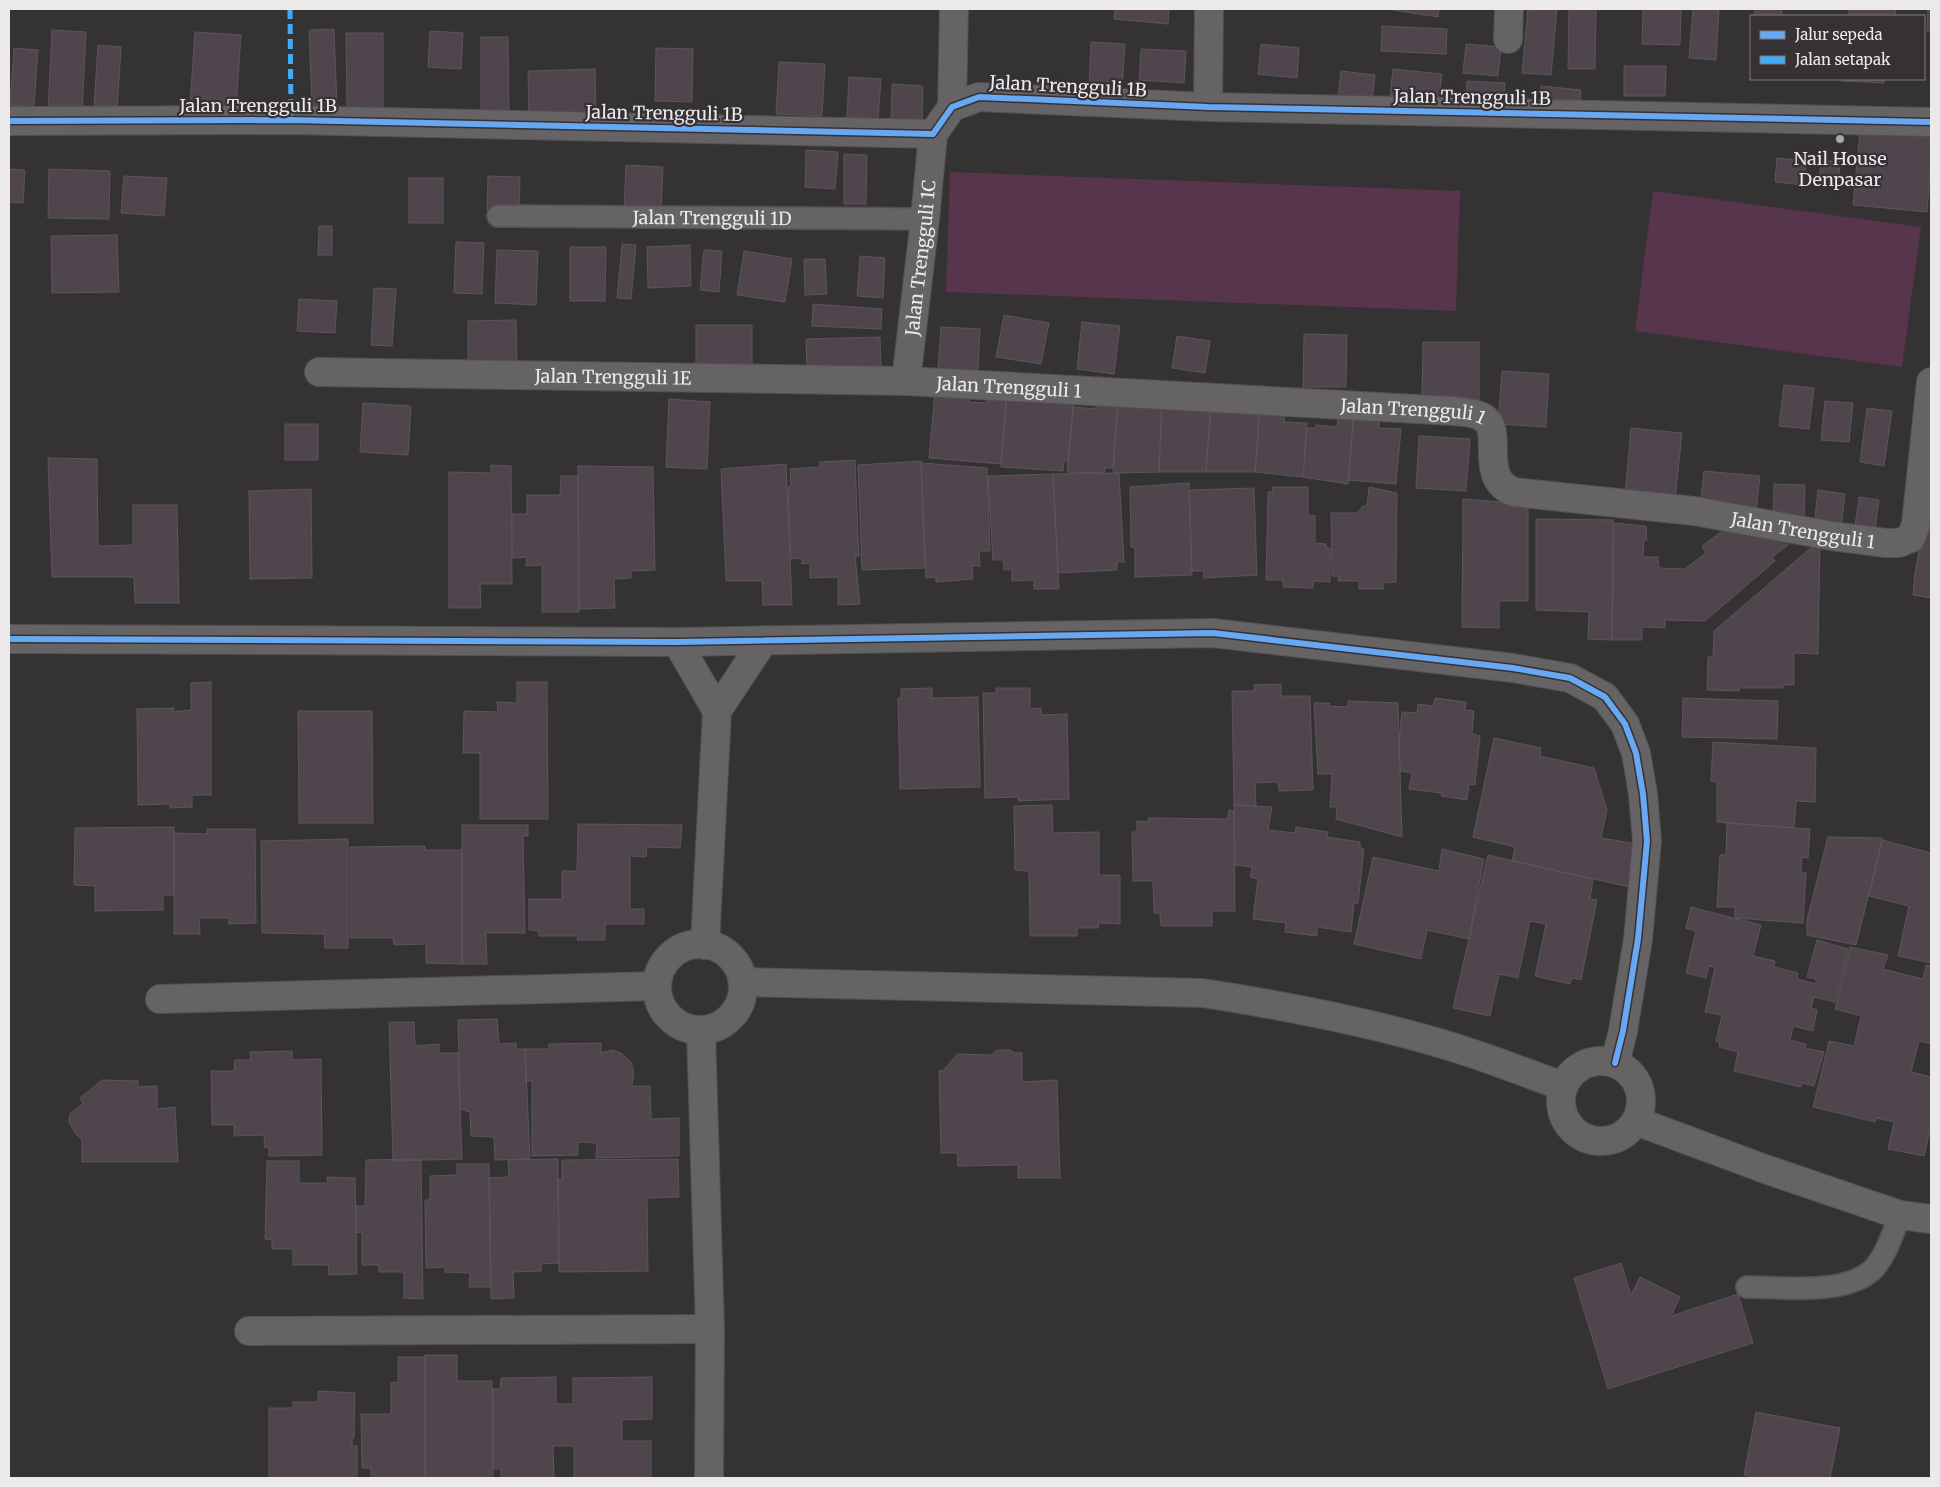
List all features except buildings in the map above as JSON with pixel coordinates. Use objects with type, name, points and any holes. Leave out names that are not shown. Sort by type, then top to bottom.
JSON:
[{"type":"street","points":[[933,134],[952,107],[954,9]]},
{"type":"street","points":[[1208,107],[1209,9]]},
{"type":"street","points":[[1508,39],[1509,9]]},
{"type":"street","name":"Jalan Trengguli 1B","points":[[952,107],[979,97],[1208,107],[1931,122]]},
{"type":"street","name":"Jalan Trengguli 1B","points":[[9,121],[301,120],[933,134]]},
{"type":"street","name":"Jalan Trengguli 1C","points":[[906,381],[933,134]]},
{"type":"street","name":"Jalan Trengguli 1E","points":[[319,372],[906,381]]},
{"type":"street","name":"Jalan Trengguli 1","points":[[906,381],[1453,411],[1480,416],[1487,420],[1490,426],[1496,478],[1504,488],[1514,492],[1694,511],[1886,544],[1899,543],[1911,538],[1916,524],[1931,382]]},
{"type":"street","points":[[9,639],[677,642],[1213,633],[1513,668],[1570,678],[1605,697],[1625,724],[1636,753],[1643,794],[1646,841],[1638,939],[1623,1031],[1615,1063]]},
{"type":"street","points":[[705,945],[717,711],[764,640]]},
{"type":"street","points":[[677,642],[717,711]]},
{"type":"street","points":[[705,945],[719,949],[731,957],[739,969],[743,982],[742,997],[737,1010],[728,1021],[716,1028],[701,1031],[675,1022],[666,1012],[659,999],[657,986],[660,972],[678,950],[691,946],[705,945]]},
{"type":"street","points":[[743,982],[1204,993],[1276,1005],[1379,1027],[1473,1053],[1563,1086]]},
{"type":"street","points":[[160,999],[657,986]]},
{"type":"street","points":[[701,1031],[710,1329],[709,1478]]},
{"type":"street","points":[[1596,1061],[1615,1063],[1627,1070],[1636,1080],[1641,1107],[1636,1120],[1628,1132],[1616,1139],[1602,1142],[1588,1140],[1576,1134],[1567,1123],[1562,1112],[1560,1099],[1563,1086],[1569,1075],[1579,1067],[1596,1061]]},
{"type":"street","points":[[1636,1120],[1764,1169],[1900,1215],[1931,1219]]},
{"type":"street","points":[[249,1331],[710,1329]]},
{"type":"lane","name":"Jalan Trengguli 1D","points":[[498,216],[925,219]]},
{"type":"lane","points":[[1747,1287],[1810,1288],[1847,1284],[1870,1272],[1889,1245],[1900,1215]]},
{"type":"shaded area","points":[[950,172],[1460,191],[1456,311],[946,292]]},
{"type":"shaded area","points":[[1653,191],[1921,227],[1902,367],[1635,331]]},
{"type":"marked path","points":[[290,9],[291,120]]},
{"type":"cycle path","points":[[9,121],[291,120],[933,134],[952,107],[979,97],[1208,107],[1931,122]]},
{"type":"cycle path","points":[[9,639],[677,642],[1213,633],[1513,668],[1570,678],[1605,697],[1625,724],[1636,753],[1643,794],[1647,841],[1638,939],[1623,1031],[1615,1063]]},
{"type":"place","name":"Nail House Denpasar","points":[[1840,139]]}]
